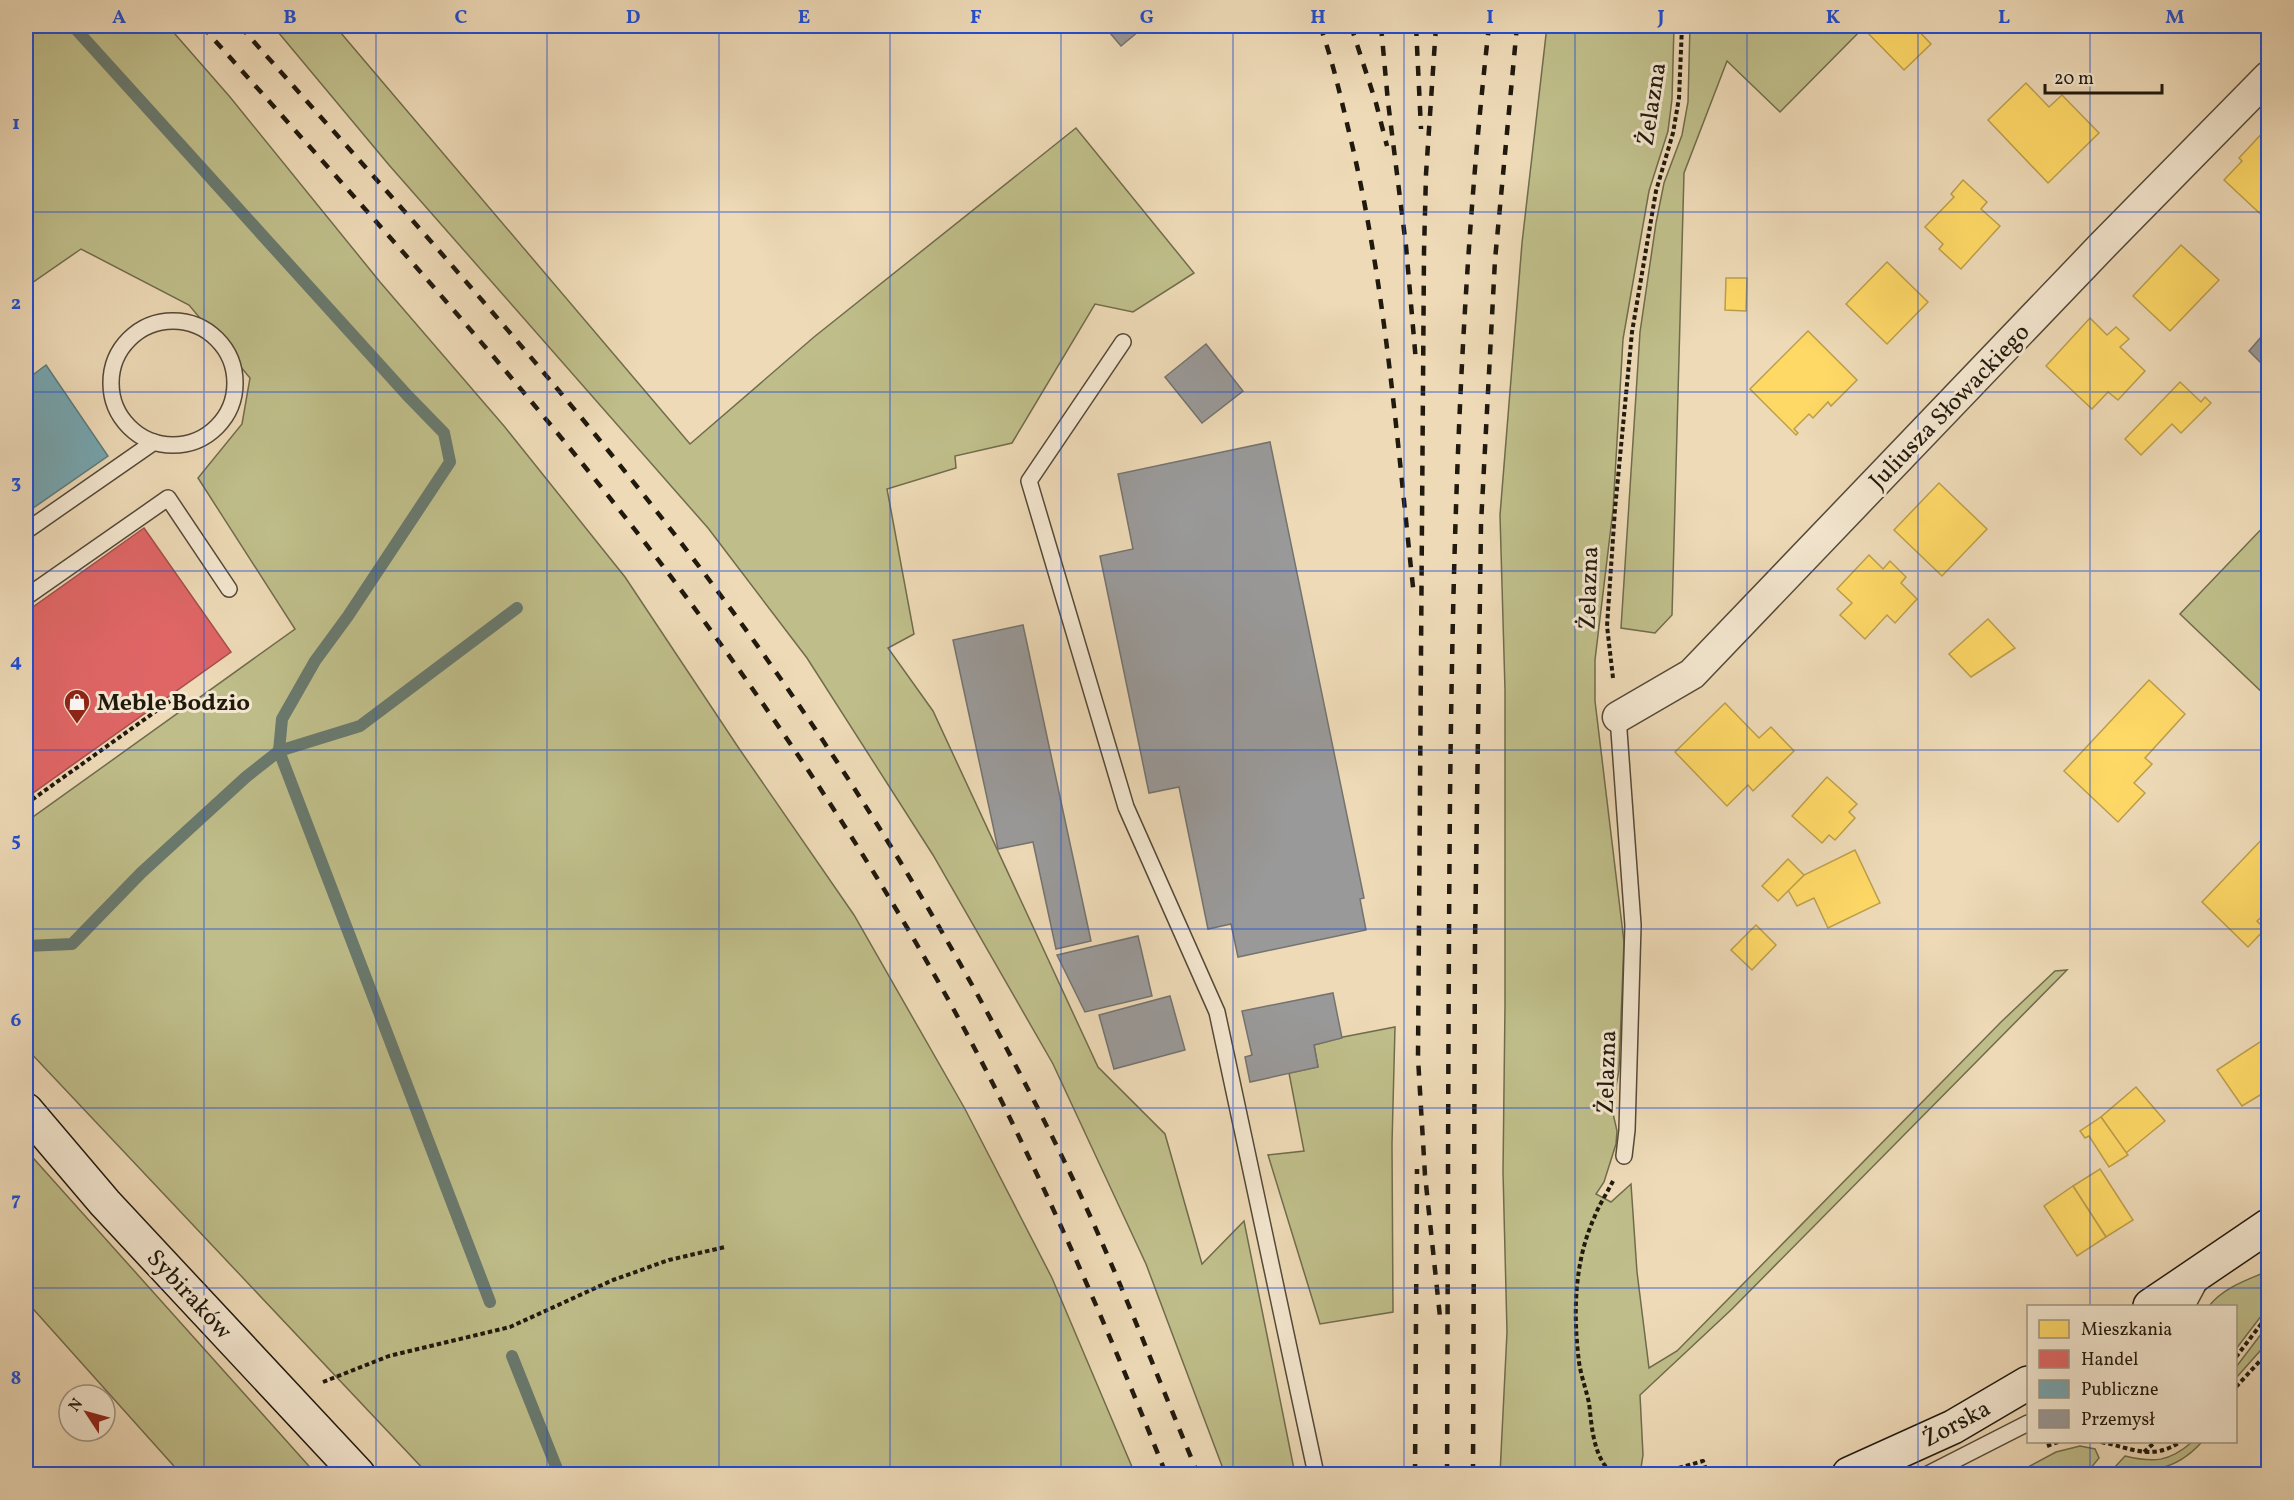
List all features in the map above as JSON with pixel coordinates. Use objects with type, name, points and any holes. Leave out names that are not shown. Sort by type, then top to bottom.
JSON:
[{"type":"main road","name":"Sybiraków","points":[[26,1110],[105,1203],[358,1474]]},
{"type":"main road","points":[[2151,1305],[2268,1226]]},
{"type":"main road","name":"Żorska","points":[[1849,1474],[1953,1427],[2027,1384]]},
{"type":"street","name":"Juliusza Słowackiego","points":[[1618,717],[1692,674],[2092,256],[2268,77]]},
{"type":"lane","points":[[26,531],[154,442],[173,445],[192,442],[210,433],[224,420],[233,402],[236,383],[233,363],[224,346],[209,331],[189,322],[168,320],[147,326],[130,338],[117,355],[111,375],[112,397],[121,417],[135,432],[154,442]]},
{"type":"lane","points":[[1123,342],[1029,482],[1126,807],[1217,1012],[1316,1474]]},
{"type":"lane","points":[[26,597],[168,498],[229,589]]},
{"type":"lane","name":"Żelazna","points":[[1618,717],[1633,925],[1627,1130],[1624,1156]]},
{"type":"lane","points":[[2188,1305],[2209,1266]]},
{"type":"lane","points":[[1929,1474],[2027,1424]]},
{"type":"path","name":"Żelazna","points":[[1618,717],[1607,626],[1616,498],[1632,332],[1656,191],[1677,110],[1682,26]]},
{"type":"path","points":[[26,804],[173,699]]},
{"type":"path","points":[[1613,1474],[1601,1460],[1595,1441],[1580,1364],[1576,1299],[1580,1264],[1594,1216],[1624,1156]]},
{"type":"path","points":[[292,1402],[327,1379],[389,1356],[510,1327],[613,1280],[669,1260],[725,1247]]},
{"type":"path","points":[[2237,1354],[2268,1315]]},
{"type":"path","points":[[2237,1385],[2268,1352]]},
{"type":"path","points":[[2105,1443],[2143,1453],[2156,1452],[2178,1443]]},
{"type":"path","points":[[2143,1453],[2154,1443]]},
{"type":"path","points":[[1657,1474],[1703,1461],[1707,1472],[1698,1474]]},
{"type":"shaded area","points":[[26,26],[168,26],[230,97],[380,282],[504,426],[625,577],[738,747],[854,915],[965,1109],[1052,1278],[1135,1474],[428,1474],[26,1048],[26,822],[295,629],[198,478],[242,424],[250,378],[189,305],[81,249],[26,287]]},
{"type":"shaded area","points":[[273,26],[335,26],[690,444],[814,337],[1076,128],[1194,273],[1133,312],[1095,304],[1012,443],[955,456],[956,468],[887,489],[914,634],[888,648],[933,711],[1098,1067],[1165,1134],[1202,1264],[1244,1221],[1295,1474],[1225,1474],[1146,1264],[1053,1064],[933,855],[807,658],[708,528],[389,165]]},
{"type":"shaded area","points":[[1547,26],[1674,26],[1672,99],[1668,131],[1649,191],[1623,339],[1613,510],[1595,660],[1595,701],[1624,942],[1619,1070],[1612,1109],[1617,1131],[1616,1144],[1604,1182],[1596,1194],[1611,1202],[1631,1184],[1637,1272],[1649,1368],[1677,1351],[2001,1022],[2055,971],[2067,970],[1732,1309],[1640,1395],[1643,1455],[1640,1474],[1500,1474],[1507,1332],[1503,1172],[1505,690],[1500,515],[1522,243]]},
{"type":"shaded area","points":[[1690,26],[1865,26],[1780,112],[1727,61],[1684,173],[1672,615],[1655,633],[1621,628],[1640,332],[1664,183],[1682,135],[1688,102]]},
{"type":"shaded area","points":[[2268,522],[2268,698],[2180,614]]},
{"type":"shaded area","points":[[1395,1027],[1392,1144],[1393,1312],[1320,1324],[1268,1155],[1304,1151],[1289,1073],[1318,1067],[1314,1045]]},
{"type":"shaded area","points":[[26,1150],[316,1474],[181,1474],[117,1403],[117,1383],[99,1383],[26,1301]]},
{"type":"shaded area","points":[[2268,1271],[2268,1307],[2237,1348],[2237,1305],[2210,1305],[2229,1289]]},
{"type":"shaded area","points":[[2268,1325],[2268,1342],[2237,1377],[2237,1366]]},
{"type":"shaded area","points":[[2191,1443],[2201,1443],[2181,1460],[2162,1468],[2114,1468],[2125,1456],[2153,1460],[2168,1457]]},
{"type":"shaded area","points":[[2080,1446],[2095,1449],[2099,1458],[2086,1474],[2015,1474],[2056,1452]]},
{"type":"building: Mieszkania","points":[[1865,26],[1916,26],[1931,44],[1904,70],[1863,28]]},
{"type":"building: Mieszkania","points":[[2026,83],[2049,107],[2062,95],[2099,133],[2048,183],[1988,120]]},
{"type":"building: Mieszkania","points":[[2268,127],[2268,221],[2224,180],[2242,161],[2239,158]]},
{"type":"building: Mieszkania","points":[[1963,180],[1987,202],[1981,209],[2000,226],[1961,269],[1939,249],[1943,244],[1925,227],[1954,197],[1951,194]]},
{"type":"building: Mieszkania","points":[[2181,245],[2219,280],[2170,331],[2133,296]]},
{"type":"building: Mieszkania","points":[[1887,262],[1928,302],[1887,344],[1846,304]]},
{"type":"building: Mieszkania","points":[[1726,278],[1747,278],[1746,311],[1725,310]]},
{"type":"building: Mieszkania","points":[[2090,318],[2107,335],[2116,327],[2129,339],[2120,347],[2145,371],[2118,400],[2108,392],[2092,409],[2046,366]]},
{"type":"building: Mieszkania","points":[[1808,331],[1857,380],[1831,406],[1828,402],[1813,418],[1809,414],[1794,429],[1798,433],[1796,435],[1750,389]]},
{"type":"building: Mieszkania","points":[[2180,382],[2201,402],[2205,397],[2211,403],[2181,433],[2172,424],[2141,455],[2125,439]]},
{"type":"building: Mieszkania","points":[[1939,483],[1987,529],[1942,576],[1894,530]]},
{"type":"building: Mieszkania","points":[[1869,555],[1883,569],[1890,561],[1906,577],[1901,583],[1917,599],[1895,623],[1887,615],[1865,639],[1840,615],[1852,603],[1837,589]]},
{"type":"building: Mieszkania","points":[[1988,619],[2015,648],[1971,677],[1949,654]]},
{"type":"building: Mieszkania","points":[[2149,680],[2185,714],[2145,758],[2152,764],[2134,783],[2145,793],[2118,822],[2064,771]]},
{"type":"building: Mieszkania","points":[[1725,703],[1759,738],[1771,727],[1794,751],[1753,791],[1748,785],[1727,806],[1675,752]]},
{"type":"building: Mieszkania","points":[[1827,777],[1857,804],[1849,812],[1855,818],[1835,840],[1829,835],[1822,843],[1792,816]]},
{"type":"building: Mieszkania","points":[[2268,833],[2268,914],[2266,913],[2257,921],[2265,929],[2248,947],[2202,902]]},
{"type":"building: Mieszkania","points":[[1855,850],[1880,903],[1828,928],[1814,898],[1797,906],[1788,890],[1804,875]]},
{"type":"building: Mieszkania","points":[[1788,859],[1804,875],[1778,901],[1762,886]]},
{"type":"building: Mieszkania","points":[[1756,925],[1776,945],[1752,970],[1731,950]]},
{"type":"building: Mieszkania","points":[[2266,1038],[2268,1042],[2268,1107],[2260,1095],[2242,1106],[2217,1070]]},
{"type":"building: Mieszkania","points":[[2136,1087],[2165,1121],[2126,1153],[2101,1117]]},
{"type":"building: Mieszkania","points":[[2101,1117],[2128,1155],[2109,1167],[2089,1136],[2085,1138],[2080,1131]]},
{"type":"building: Mieszkania","points":[[2100,1169],[2133,1220],[2106,1237],[2073,1186]]},
{"type":"building: Mieszkania","points":[[2073,1186],[2106,1237],[2077,1256],[2044,1206]]},
{"type":"building: Handel","name":"Meble Bodzio","points":[[144,528],[231,652],[26,798],[26,612]]},
{"type":"building: Publiczne","points":[[46,365],[108,456],[26,513],[26,380]]},
{"type":"building: Przemysł","points":[[1104,26],[1145,26],[1121,46]]},
{"type":"building: Przemysł","points":[[2268,329],[2268,370],[2249,351]]},
{"type":"building: Przemysł","points":[[1206,344],[1243,391],[1202,423],[1165,377]]},
{"type":"building: Przemysł","points":[[1270,442],[1364,898],[1360,899],[1366,930],[1238,957],[1231,924],[1208,929],[1179,787],[1149,793],[1100,556],[1133,549],[1118,474]]},
{"type":"building: Przemysł","points":[[1023,625],[1091,941],[1056,949],[1033,842],[998,849],[953,640]]},
{"type":"building: Przemysł","points":[[1138,936],[1152,996],[1085,1012],[1057,955]]},
{"type":"building: Przemysł","points":[[1333,993],[1342,1038],[1314,1045],[1318,1067],[1250,1082],[1245,1057],[1252,1055],[1242,1011]]},
{"type":"building: Przemysł","points":[[1170,996],[1185,1050],[1114,1069],[1099,1015]]},
{"type":"waterway","points":[[73,26],[444,433],[450,462],[348,616],[315,661],[282,719],[279,751],[490,1302]]},
{"type":"waterway","points":[[26,946],[72,944],[141,873],[246,777],[279,751],[360,726],[517,608]]},
{"type":"waterway","points":[[512,1356],[559,1474]]},
{"type":"railway","points":[[202,26],[402,250],[596,480],[717,639],[828,800],[897,910],[991,1080],[1083,1276],[1166,1474]]},
{"type":"railway","points":[[240,26],[450,263],[586,424],[716,589],[778,675],[859,795],[935,919],[1039,1110],[1105,1249],[1198,1474]]},
{"type":"railway","points":[[1320,26],[1333,66],[1350,136],[1373,250],[1389,365],[1414,596]]},
{"type":"railway","points":[[1351,26],[1376,103],[1387,146]]},
{"type":"railway","points":[[1381,26],[1406,246],[1416,362]]},
{"type":"railway","points":[[1416,26],[1421,129]]},
{"type":"railway","points":[[1436,26],[1426,174],[1424,252],[1418,1058],[1425,1175],[1440,1317]]},
{"type":"railway","points":[[1447,1474],[1453,604],[1465,314],[1471,218],[1489,26]]},
{"type":"railway","points":[[1473,1474],[1475,944],[1481,524],[1495,260],[1517,26]]},
{"type":"railway","points":[[1415,1474],[1417,1169]]},
{"type":"place","name":"Meble Bodzio","points":[[77,725]]}]
